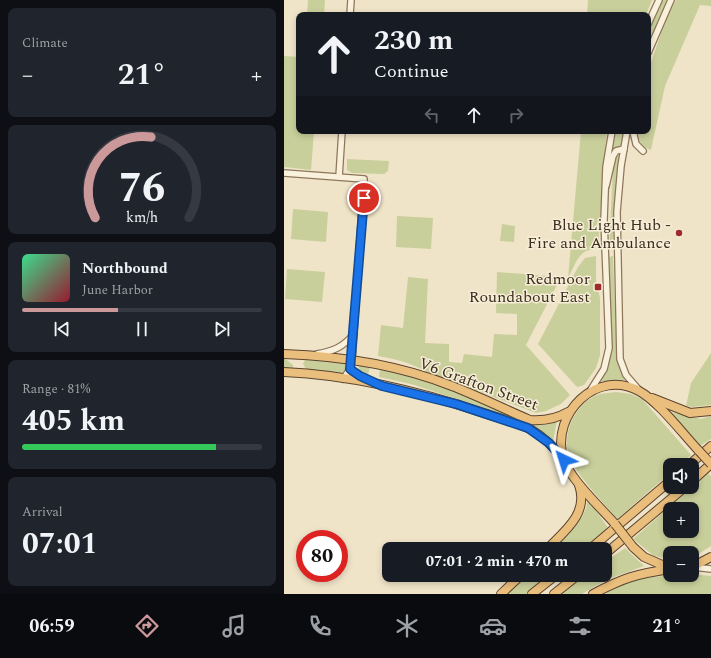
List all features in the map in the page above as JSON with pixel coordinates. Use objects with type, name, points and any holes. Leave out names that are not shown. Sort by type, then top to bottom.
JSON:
[{"type":"highway","name":"V6 Grafton Street","points":[[284,354],[310,355],[352,360],[383,367],[450,385],[530,420],[541,421],[553,419],[569,412]]},
{"type":"highway","name":"V6 Grafton Street","points":[[284,372],[366,381],[456,404],[528,428],[549,443],[564,460],[578,481],[633,547],[652,562],[663,566]]},
{"type":"highway","points":[[564,460],[561,446],[561,435],[564,422],[569,412],[578,400],[588,393],[600,388],[627,386],[678,410],[690,413],[711,411]]},
{"type":"highway","points":[[643,393],[711,464],[699,475]]},
{"type":"highway","points":[[697,458],[711,446]]},
{"type":"highway","points":[[553,542],[578,514],[582,497],[578,481]]},
{"type":"highway","points":[[598,542],[663,487]]},
{"type":"highway","points":[[612,548],[677,494]]},
{"type":"highway","points":[[699,564],[711,558]]},
{"type":"highway","points":[[593,594],[627,577],[640,573],[663,570]]},
{"type":"highway","points":[[501,594],[514,582]]},
{"type":"highway","points":[[532,594],[547,582]]},
{"type":"highway","points":[[554,594],[569,582]]},
{"type":"street","points":[[350,12],[351,0]]},
{"type":"street","points":[[651,17],[659,0]]},
{"type":"street","points":[[651,46],[671,0]]},
{"type":"street","points":[[338,177],[342,134]]},
{"type":"street","points":[[588,393],[604,369],[608,354],[609,341],[605,263],[605,190],[608,150],[611,134]]},
{"type":"street","points":[[626,134],[619,184],[617,238],[620,359],[626,376],[643,393]]},
{"type":"street","points":[[634,134],[636,144],[642,151]]},
{"type":"street","points":[[605,190],[609,181],[613,156],[616,151],[624,149]]},
{"type":"street","points":[[284,173],[364,179],[352,360],[350,369],[343,379]]},
{"type":"street","points":[[310,355],[337,349],[345,344],[354,334]]},
{"type":"street","points":[[350,369],[366,381]]},
{"type":"street","points":[[699,568],[711,569]]},
{"type":"green space","points":[[308,0],[325,0],[324,12],[307,12]]},
{"type":"green space","points":[[588,0],[652,0],[647,12],[587,12]]},
{"type":"green space","points":[[663,0],[667,0],[651,38],[651,26]]},
{"type":"green space","points":[[676,0],[711,0],[711,6],[700,5],[665,86],[651,150],[641,143],[637,134],[651,134],[651,63],[665,21]]},
{"type":"green space","points":[[284,56],[296,57],[296,134],[314,134],[311,170],[284,167]]},
{"type":"green space","points":[[581,134],[607,134],[598,249],[586,251],[582,254],[568,278]]},
{"type":"green space","points":[[615,134],[623,134],[621,147],[612,152]]},
{"type":"green space","points":[[616,155],[620,156],[616,188],[613,249],[609,249],[613,168]]},
{"type":"green space","points":[[347,159],[389,161],[388,171],[384,174],[352,173],[347,170]]},
{"type":"green space","points":[[293,209],[328,212],[326,242],[291,239]]},
{"type":"green space","points":[[397,216],[433,218],[431,249],[396,247]]},
{"type":"green space","points":[[502,224],[515,226],[514,242],[500,241]]},
{"type":"green space","points":[[596,256],[596,281],[600,298],[600,355],[596,368],[584,385],[577,387],[538,344],[578,267],[585,258]]},
{"type":"green space","points":[[613,256],[617,361],[625,380],[601,381],[608,364],[612,343],[609,257]]},
{"type":"green space","points":[[287,269],[325,272],[322,302],[285,299]]},
{"type":"green space","points":[[497,272],[561,277],[526,345],[570,395],[561,404],[546,411],[536,413],[409,364],[378,356],[381,325],[403,328],[408,277],[428,279],[425,343],[449,344],[449,362],[462,363],[464,354],[492,357],[494,334],[517,335],[517,314],[496,313]]},
{"type":"green space","points":[[711,353],[711,405],[692,407],[686,406],[691,383]]},
{"type":"green space","points":[[284,358],[293,365],[293,368],[284,368]]},
{"type":"green space","points":[[310,358],[345,362],[346,369],[340,374],[306,369],[303,364],[305,360]]},
{"type":"green space","points":[[358,365],[370,367],[368,375],[360,372]]},
{"type":"green space","points":[[380,370],[399,373],[454,389],[533,425],[557,421],[553,441],[531,425],[503,414],[411,384],[379,377]]},
{"type":"green space","points":[[616,392],[631,394],[642,399],[691,455],[688,458],[663,458],[663,479],[617,519],[579,473],[570,458],[567,449],[569,429],[577,411],[591,398],[600,394]]},
{"type":"green space","points":[[670,412],[701,419],[711,416],[711,439],[700,446]]},
{"type":"green space","points":[[708,473],[711,476],[711,546],[699,554],[699,546],[663,546],[663,558],[654,556],[633,539],[663,513],[663,538],[699,538],[699,502],[675,502],[684,494],[699,494],[699,481]]},
{"type":"green space","points":[[587,498],[609,529],[593,542],[559,542],[580,520],[587,506]]},
{"type":"green space","points":[[625,548],[644,566],[612,578],[612,557]]},
{"type":"green space","points":[[699,575],[711,576],[711,594],[605,594],[627,582],[640,578],[663,576],[663,582],[699,582]]},
{"type":"green space","points":[[518,582],[542,582],[526,594],[506,594]]},
{"type":"green space","points":[[577,582],[603,582],[582,594],[561,594]]},
{"type":"place","name":"Blue Light Hub - Fire and Ambulance","points":[[679,233]]},
{"type":"place","name":"Redmoor Roundabout East","points":[[598,287]]},
{"type":"route","points":[[364,198],[352,360],[350,369],[366,380],[382,386],[456,404],[528,428],[549,443],[564,460]]}]
